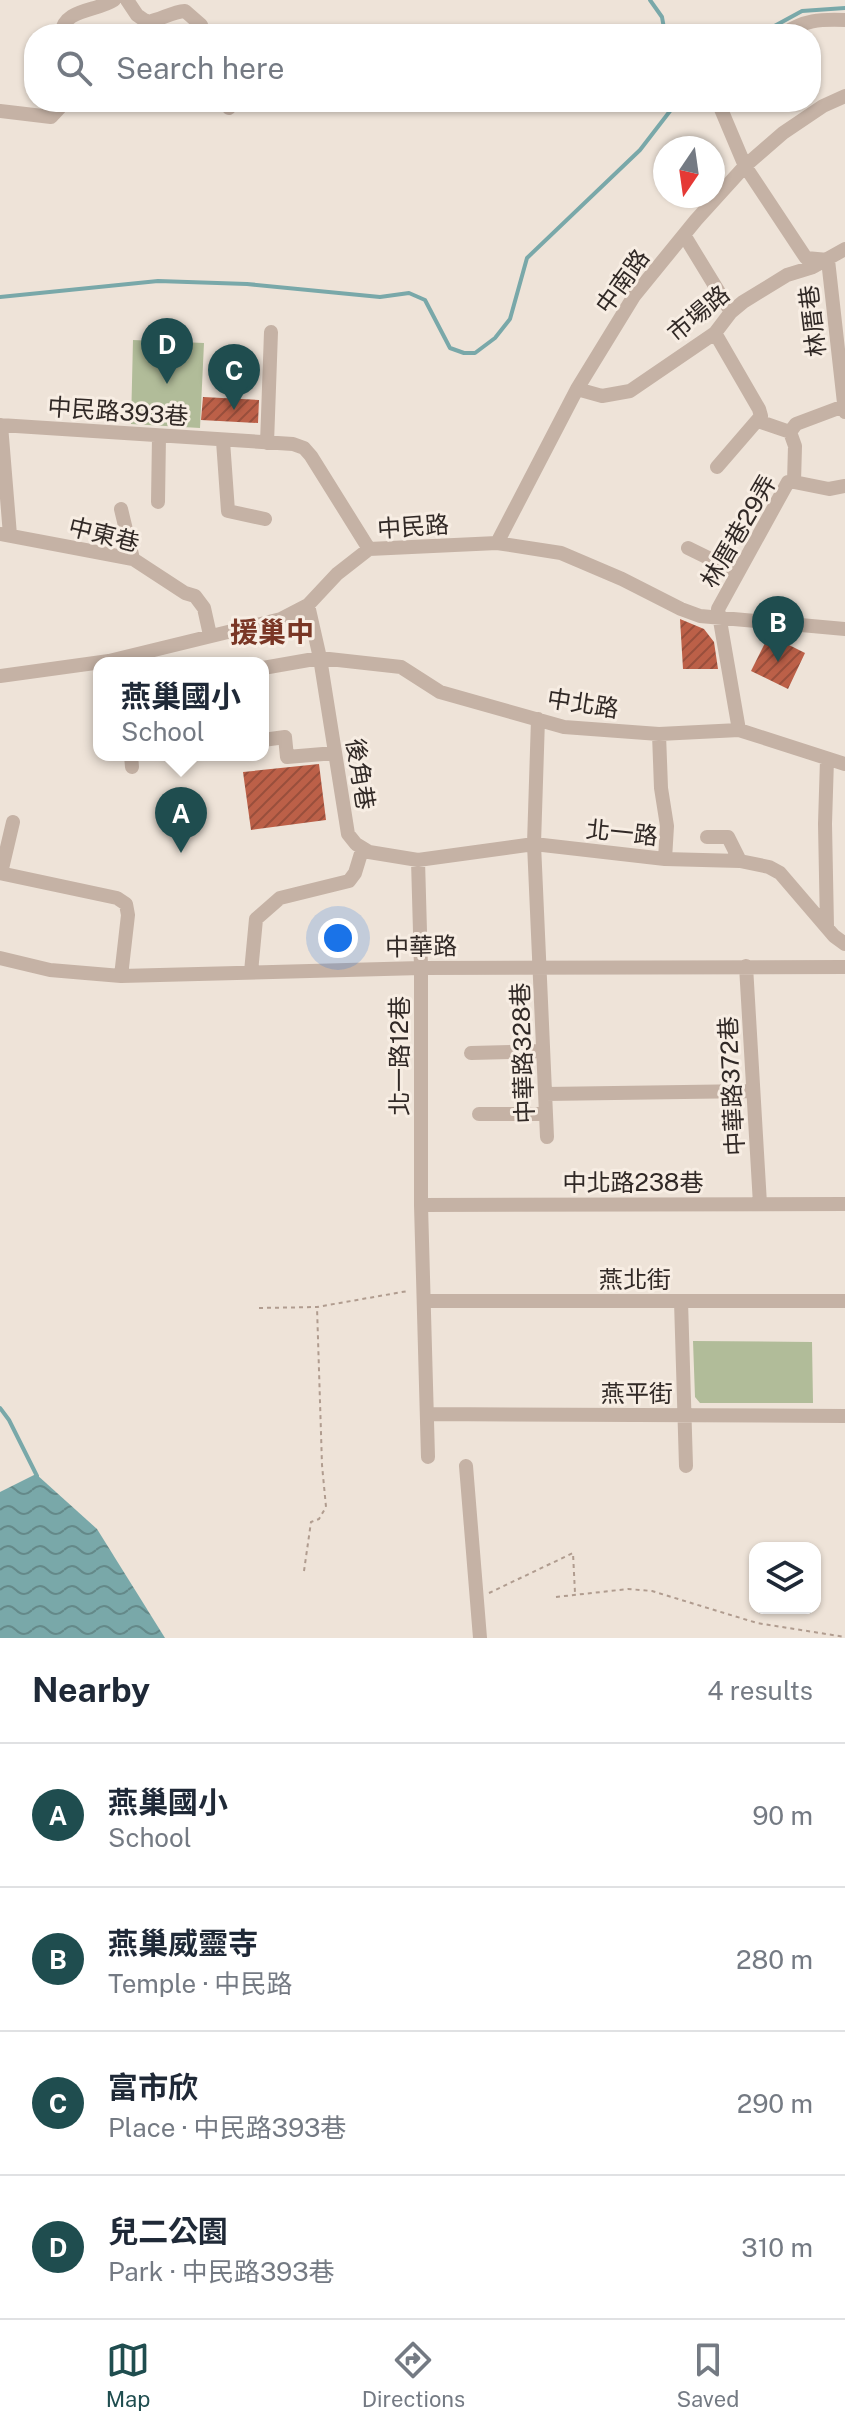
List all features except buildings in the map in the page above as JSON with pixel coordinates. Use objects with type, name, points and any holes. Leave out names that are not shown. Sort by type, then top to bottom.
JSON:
[{"type":"street","points":[[63,24],[71,16],[114,0]]},
{"type":"street","points":[[127,0],[137,15],[147,22],[185,11],[200,24]]},
{"type":"street","points":[[798,24],[814,19],[845,20]]},
{"type":"street","name":"中南路","points":[[821,107],[845,96]]},
{"type":"street","points":[[0,111],[51,117],[56,112]]},
{"type":"street","points":[[722,112],[745,166]]},
{"type":"street","name":"中南路","points":[[497,543],[577,389],[634,296],[745,166],[783,133],[814,112]]},
{"type":"street","name":"林厝巷","points":[[745,166],[806,258],[828,260],[845,409]]},
{"type":"street","points":[[684,235],[731,312]]},
{"type":"street","name":"市場路","points":[[577,389],[602,396],[630,391],[715,333],[731,312],[787,275],[828,260],[845,249]]},
{"type":"street","points":[[267,443],[271,332]]},
{"type":"street","points":[[715,333],[759,409],[758,421],[790,432],[796,424],[845,409]]},
{"type":"street","name":"林厝巷29弄","points":[[717,467],[758,421]]},
{"type":"street","points":[[0,425],[5,535]]},
{"type":"street","name":"中民路393巷","points":[[0,425],[293,444],[304,448],[369,549]]},
{"type":"street","name":"林厝巷29弄","points":[[718,617],[718,609],[737,572],[788,482],[794,482],[795,446],[790,432]]},
{"type":"street","points":[[158,502],[159,436]]},
{"type":"street","points":[[223,441],[228,511],[265,519]]},
{"type":"street","points":[[794,482],[829,489],[845,486]]},
{"type":"street","points":[[121,509],[133,559]]},
{"type":"street","name":"中東巷","points":[[5,535],[133,559],[185,593],[195,596],[204,608],[210,635]]},
{"type":"street","name":"中民路","points":[[140,657],[210,635],[281,619],[308,605],[337,574],[369,549],[497,543],[561,553],[700,616],[845,629]]},
{"type":"street","points":[[688,548],[737,572]]},
{"type":"street","name":"後角巷","points":[[308,605],[320,658],[348,834],[362,850]]},
{"type":"street","points":[[718,617],[739,730]]},
{"type":"street","name":"中北路","points":[[269,667],[320,658],[401,667],[440,692],[564,727],[659,734],[739,730],[845,763]]},
{"type":"street","name":"中民路","points":[[0,676],[93,665]]},
{"type":"street","name":"中華路328巷","points":[[538,719],[534,844],[547,1137]]},
{"type":"street","points":[[659,734],[661,788],[667,826],[665,859]]},
{"type":"street","points":[[269,739],[285,737],[287,757],[335,753]]},
{"type":"street","points":[[827,759],[827,927]]},
{"type":"street","points":[[13,822],[0,873],[117,898],[126,904],[128,915],[121,976]]},
{"type":"street","points":[[707,837],[728,837],[740,861]]},
{"type":"street","name":"北一路","points":[[362,850],[418,860],[534,844],[665,859],[740,861],[769,867],[780,873],[845,944]]},
{"type":"street","points":[[251,972],[256,919],[280,898],[349,881],[355,873],[362,850]]},
{"type":"street","name":"北一路12巷","points":[[418,860],[421,1205],[426,1294],[428,1457]]},
{"type":"street","name":"中華路","points":[[0,958],[50,970],[121,976],[421,968],[845,967]]},
{"type":"street","name":"中華路372巷","points":[[746,966],[760,1204]]},
{"type":"street","points":[[471,1053],[543,1051]]},
{"type":"street","points":[[545,1094],[753,1091]]},
{"type":"street","points":[[479,1114],[546,1114]]},
{"type":"street","name":"中北路238巷","points":[[421,1205],[845,1204]]},
{"type":"street","name":"燕北街","points":[[426,1294],[681,1301],[845,1301]]},
{"type":"street","points":[[681,1301],[686,1466]]},
{"type":"street","name":"燕平街","points":[[428,1414],[845,1416]]},
{"type":"street","points":[[466,1466],[480,1638]]},
{"type":"path","points":[[259,1308],[317,1307],[426,1294]]},
{"type":"path","points":[[304,1571],[311,1522],[319,1519],[326,1507],[317,1307]]},
{"type":"path","points":[[477,1599],[573,1553],[575,1595]]},
{"type":"path","points":[[556,1597],[628,1589],[652,1591],[757,1623],[845,1637]]},
{"type":"green space","points":[[133,340],[204,343],[200,428],[131,424]]},
{"type":"green space","points":[[693,1341],[812,1342],[813,1403],[700,1403],[695,1397]]},
{"type":"water","points":[[36,1474],[97,1529],[165,1638],[0,1638],[0,1492]]},
{"type":"waterway","points":[[650,0],[663,24]]},
{"type":"waterway","points":[[778,24],[802,11],[845,8]]},
{"type":"waterway","points":[[0,297],[158,281],[247,284],[380,297],[409,293],[425,300],[450,348],[475,353],[495,338],[510,319],[527,258],[640,150],[669,112]]},
{"type":"waterway","points":[[0,1408],[37,1476]]},
{"type":"place","name":"兒二公園","points":[[167,384]]},
{"type":"place","name":"富市欣","points":[[234,410]]},
{"type":"place","name":"燕巢威靈寺","points":[[778,662]]},
{"type":"place","name":"燕巢國小","points":[[181,853]]},
{"type":"district","name":"援巢中","points":[[272,631]]}]
